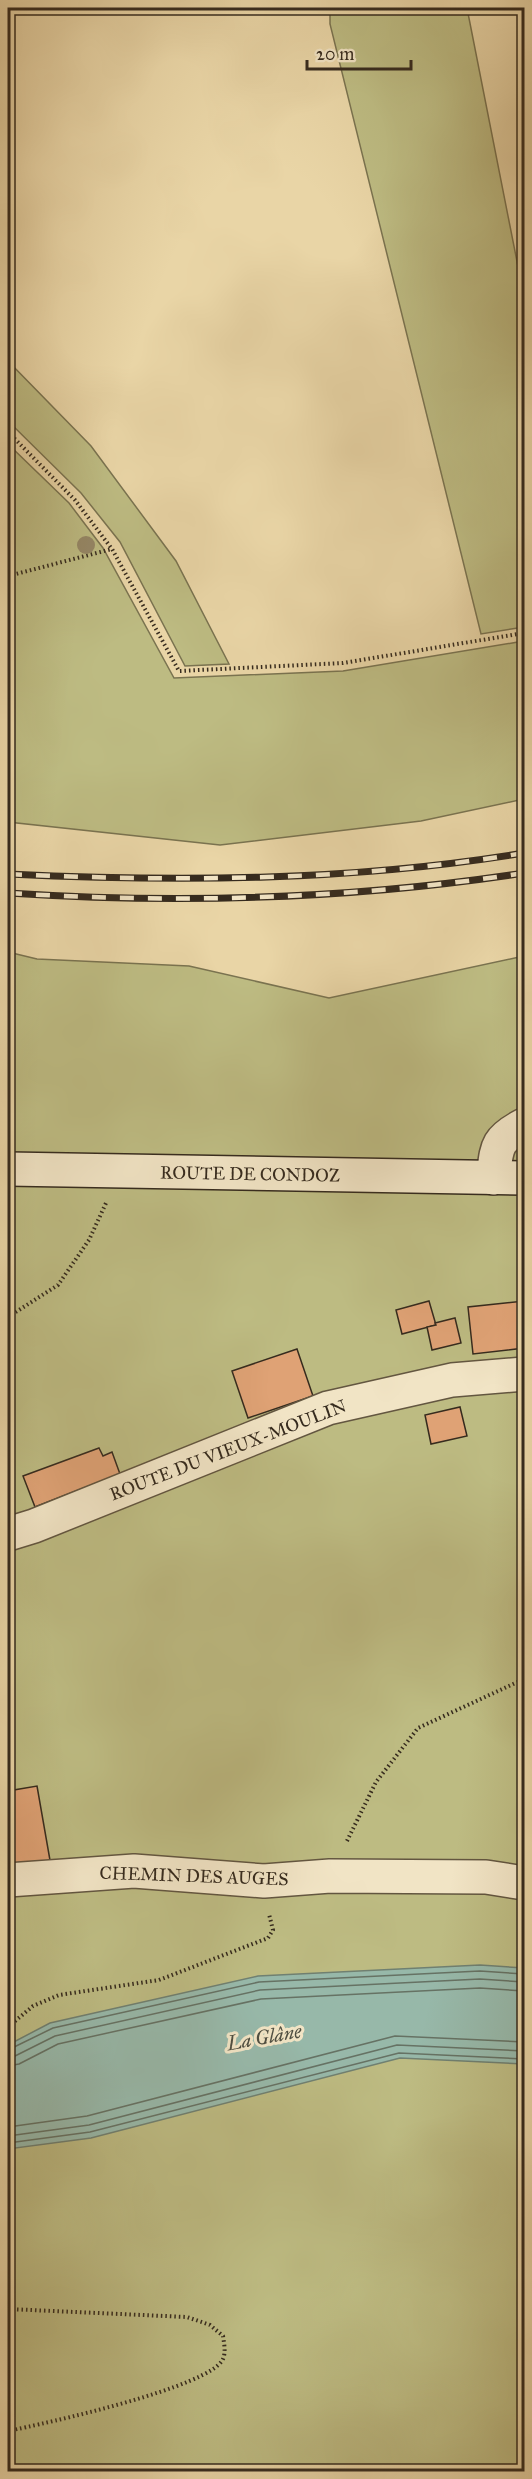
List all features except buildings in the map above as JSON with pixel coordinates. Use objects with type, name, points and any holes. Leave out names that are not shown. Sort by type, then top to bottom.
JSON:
[{"type":"street","name":"ROUTE DE CONDOZ","points":[[8,1169],[509,1178],[497,1149],[507,1134],[525,1125]]},
{"type":"street","name":"ROUTE DU VIEUX-MOULIN","points":[[8,1534],[34,1526],[328,1408],[452,1380],[525,1374]]},
{"type":"street","name":"CHEMIN DES AUGES","points":[[8,1880],[134,1871],[264,1881],[330,1876],[486,1877],[525,1883]]},
{"type":"path","points":[[8,432],[75,500],[112,549],[179,671],[343,663],[525,633]]},
{"type":"path","points":[[8,576],[112,549]]},
{"type":"path","points":[[8,1317],[58,1285],[89,1240],[107,1201],[113,1171]]},
{"type":"path","points":[[330,1876],[376,1782],[418,1728],[525,1679]]},
{"type":"path","points":[[8,2027],[33,2006],[59,1995],[159,1980],[268,1938],[273,1930],[269,1914]]},
{"type":"path","points":[[8,2309],[188,2317],[210,2325],[223,2336],[225,2347],[223,2359],[210,2372],[180,2385],[61,2420],[8,2431]]},
{"type":"shaded area","points":[[330,8],[467,8],[524,297],[524,627],[481,634],[330,24]]},
{"type":"shaded area","points":[[8,361],[91,446],[176,561],[229,664],[185,666],[120,542],[81,493],[8,421]]},
{"type":"shaded area","points":[[8,444],[69,503],[103,548],[174,678],[343,671],[524,641],[524,799],[421,821],[220,845],[8,822]]},
{"type":"shaded area","points":[[8,952],[37,959],[189,966],[329,998],[524,956],[524,2471],[8,2472]]},
{"type":"water","name":"La Glâne","points":[[480,1965],[524,1968],[524,2064],[400,2058],[91,2138],[8,2149],[8,2045],[50,2023],[258,1976]]},
{"type":"railway","points":[[8,874],[137,878],[267,877],[396,869],[524,853]]},
{"type":"railway","points":[[8,893],[137,898],[267,897],[396,889],[524,873]]}]
